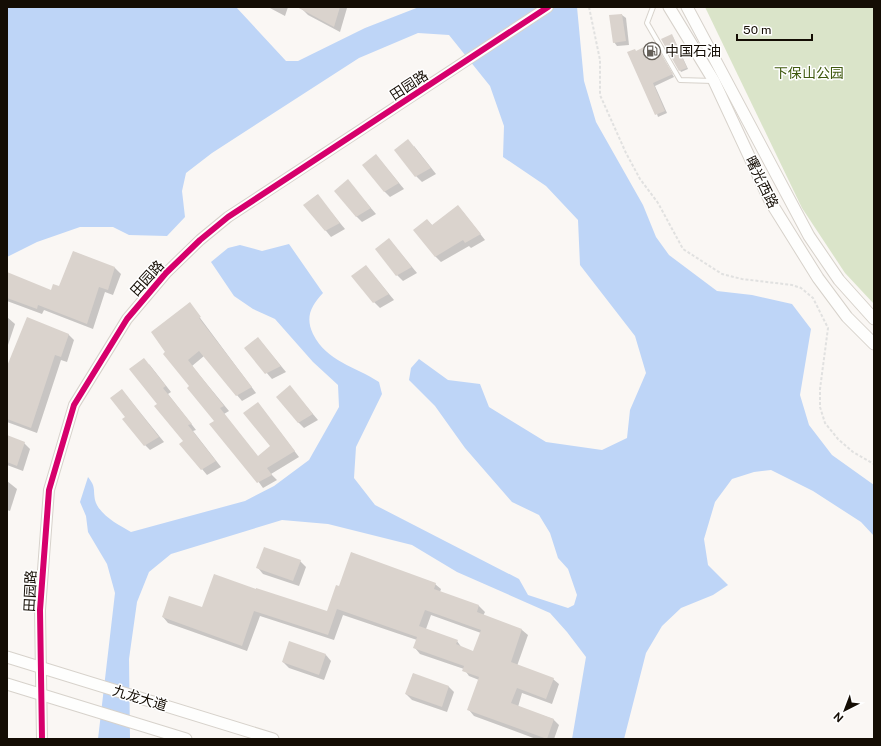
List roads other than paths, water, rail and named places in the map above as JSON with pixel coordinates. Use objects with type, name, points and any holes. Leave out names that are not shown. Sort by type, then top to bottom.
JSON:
[{"type":"main road","name":"曙光西路","points":[[669,7],[714,81],[770,201],[818,278],[847,317],[874,344]]},
{"type":"main road","name":"曙光西路","points":[[687,7],[809,236],[838,280],[874,319]]},
{"type":"main road","name":"九龙大道","points":[[7,657],[273,739]]},
{"type":"main road","name":"九龙大道","points":[[7,684],[186,739]]},
{"type":"street","name":"田园路","points":[[42,739],[40,610],[49,490],[74,406],[127,319],[177,262],[200,240],[228,217],[455,70],[548,7]]},
{"type":"lane","points":[[653,7],[647,23],[680,80],[714,81]]},
{"type":"water","points":[[7,7],[236,7],[286,61],[298,61],[365,28],[419,7],[577,7],[584,81],[596,122],[643,205],[656,237],[669,255],[717,291],[752,295],[792,304],[811,329],[800,395],[809,425],[832,455],[874,485],[874,536],[861,522],[813,491],[771,470],[754,472],[732,479],[715,502],[704,539],[708,565],[728,585],[713,595],[681,608],[662,626],[646,653],[624,739],[572,739],[586,657],[550,613],[457,572],[412,545],[328,524],[282,520],[171,554],[149,572],[137,602],[129,659],[130,739],[98,739],[115,593],[107,564],[88,532],[86,516],[80,502],[88,477],[93,486],[97,505],[110,519],[131,532],[245,501],[274,486],[309,460],[339,407],[338,385],[313,362],[275,319],[253,309],[234,296],[211,262],[228,248],[240,245],[262,251],[289,244],[323,293],[315,302],[310,312],[309,317],[313,334],[326,351],[334,357],[379,382],[382,394],[356,447],[354,478],[375,505],[519,579],[528,595],[568,608],[574,605],[577,595],[568,569],[558,558],[550,533],[539,515],[512,502],[465,448],[435,406],[409,380],[411,368],[419,359],[448,380],[480,384],[489,407],[546,442],[602,450],[627,438],[630,410],[646,373],[635,336],[580,265],[578,220],[546,186],[503,157],[504,126],[490,86],[449,35],[418,33],[359,58],[212,153],[186,173],[182,191],[185,217],[167,236],[129,235],[113,227],[80,227],[37,242],[7,257]]},
{"type":"place","name":"中国石油","points":[[652,51]]},
{"type":"park label","name":"下保山公园","points":[[809,73]]}]
